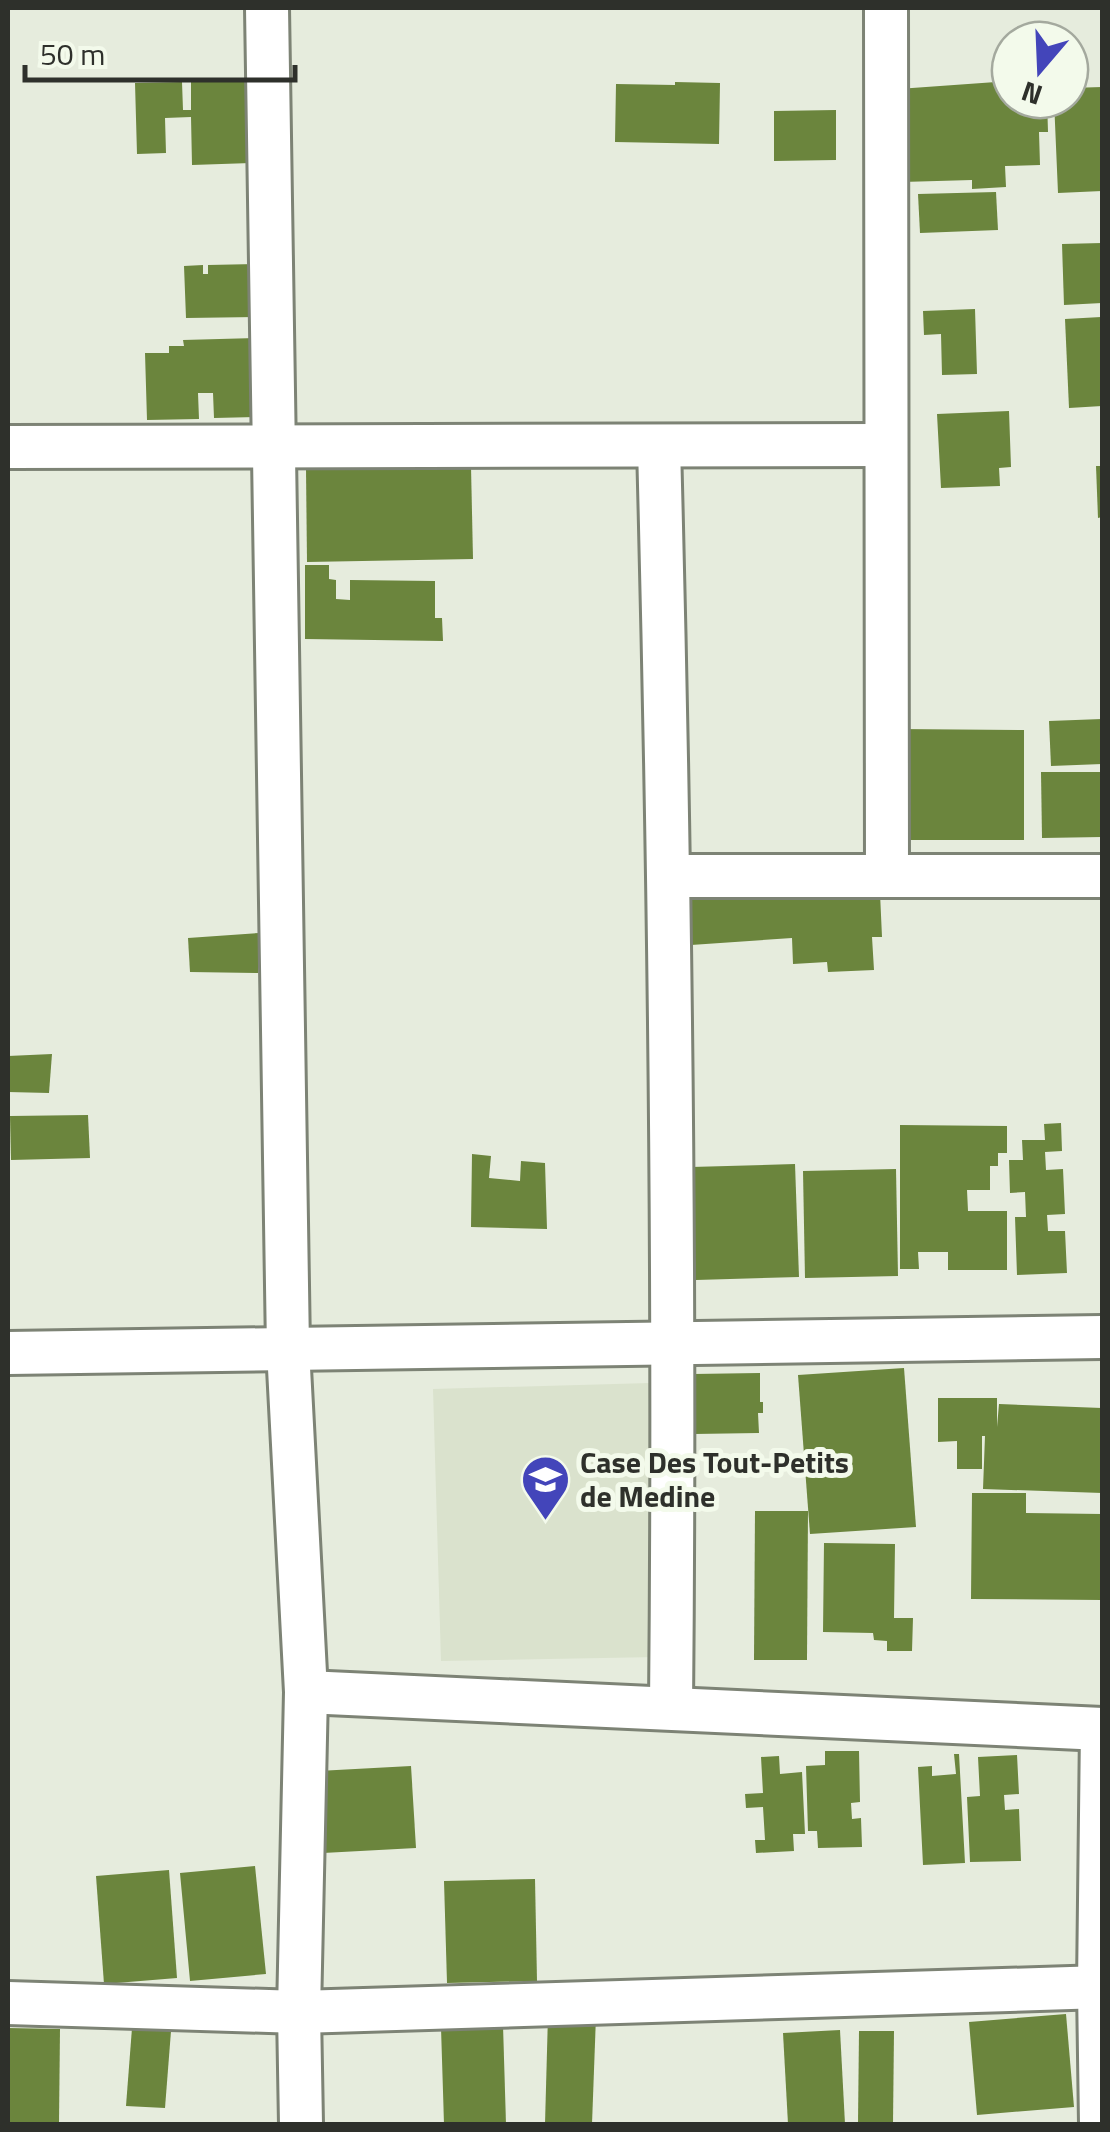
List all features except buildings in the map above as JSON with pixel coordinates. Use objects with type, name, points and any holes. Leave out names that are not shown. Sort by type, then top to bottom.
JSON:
[{"type":"street","points":[[267,8],[288,1349],[306,1692],[299,2012],[301,2124]]},
{"type":"street","points":[[886,8],[887,876]]},
{"type":"street","points":[[8,447],[886,445]]},
{"type":"street","points":[[659,446],[670,876],[674,1343],[671,1708]]},
{"type":"street","points":[[670,876],[1102,876]]},
{"type":"street","points":[[8,1353],[1102,1338]]},
{"type":"street","points":[[306,1692],[1102,1729],[1101,2124]]},
{"type":"street","points":[[8,2003],[299,2012],[1100,1987]]},
{"type":"shaded area","name":"Case Des Tout-Petits de Medine","points":[[650,1383],[657,1657],[441,1661],[433,1389]]},
{"type":"place","name":"Case Des Tout-Petits de Medine","points":[[545,1522]]}]
